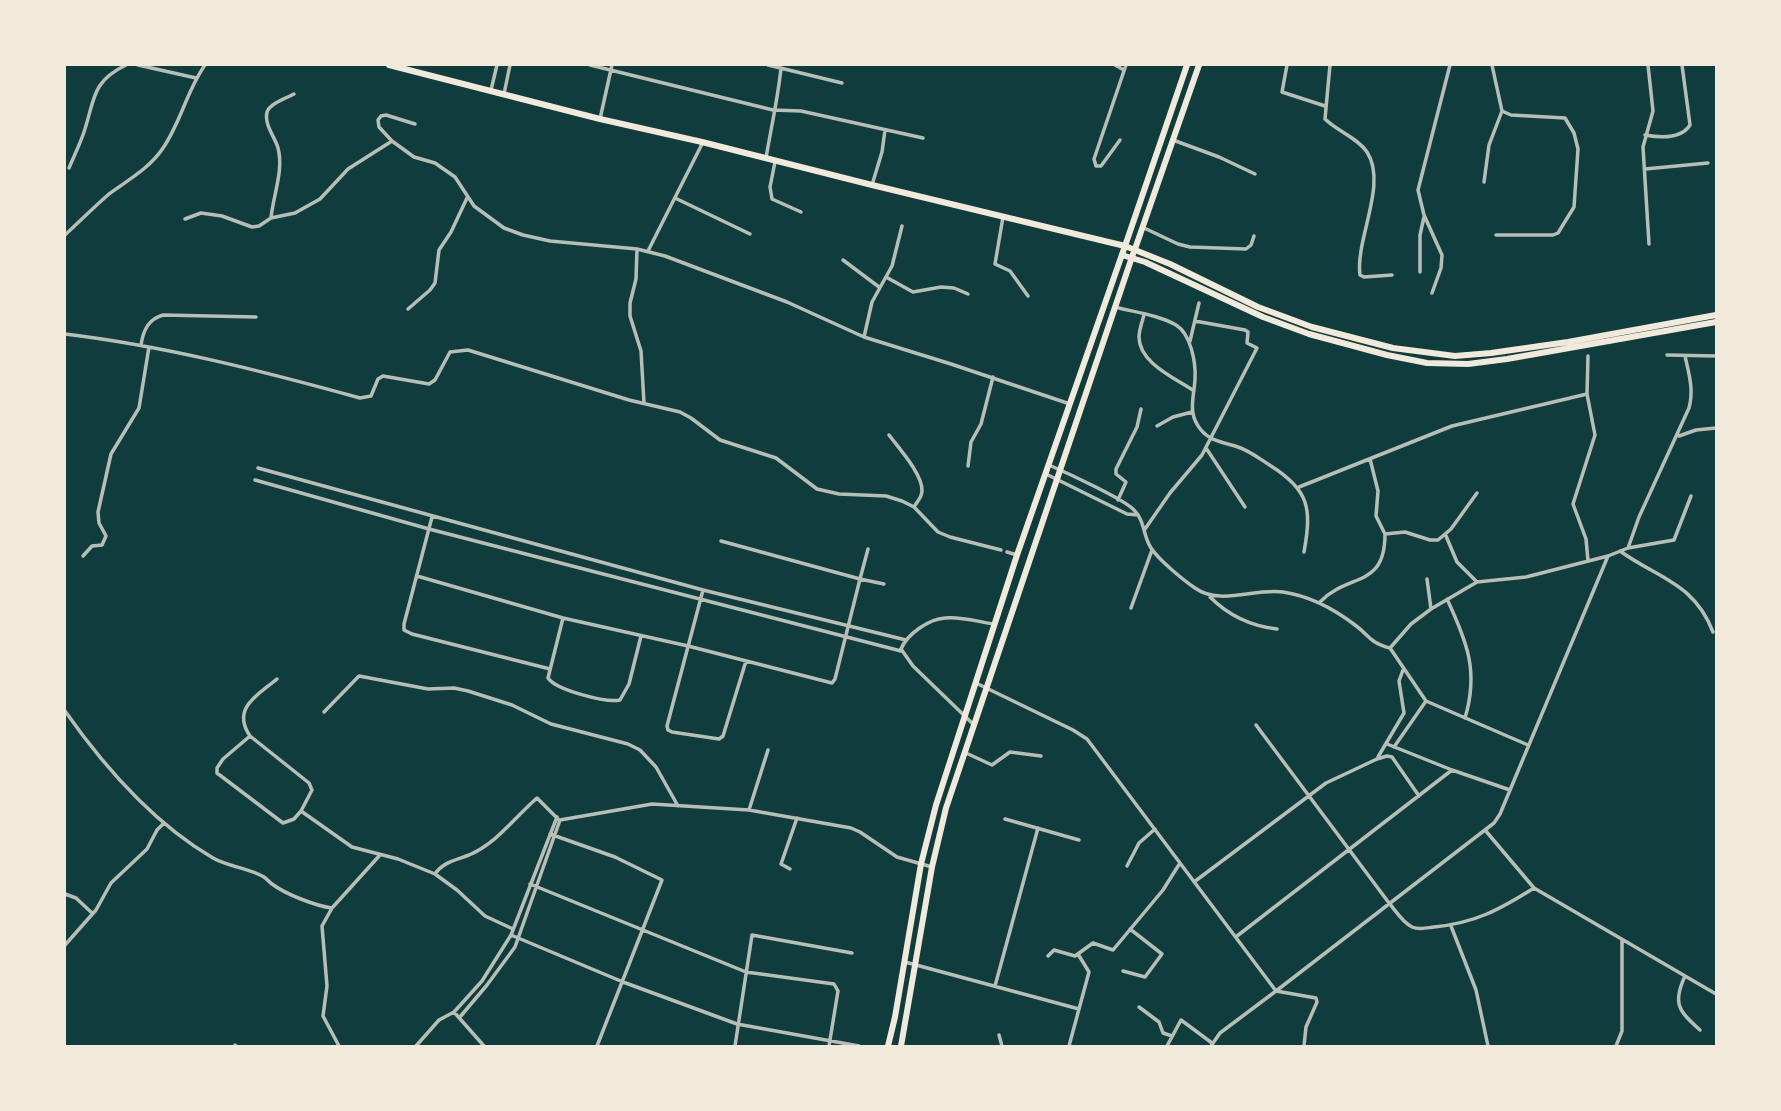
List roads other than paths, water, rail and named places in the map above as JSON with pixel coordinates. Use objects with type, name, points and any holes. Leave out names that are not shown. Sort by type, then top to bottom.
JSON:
[{"type":"main road","points":[[393,65],[600,119],[1125,246],[1258,307],[1312,327],[1393,348],[1455,356],[1491,353],[1716,315]]},
{"type":"main road","points":[[888,1046],[921,864],[936,805],[1017,555],[1187,65]]},
{"type":"main road","points":[[901,1046],[939,834],[985,687],[1199,65]]},
{"type":"main road","points":[[1183,76],[1194,80]]},
{"type":"main road","points":[[1122,255],[1309,334],[1427,363],[1468,364],[1507,359],[1716,322]]},
{"type":"main road","points":[[994,624],[1005,628]]},
{"type":"street","points":[[69,168],[83,134],[92,96],[105,77],[126,65]]},
{"type":"street","points":[[138,65],[196,78]]},
{"type":"street","points":[[66,233],[108,195],[154,160],[164,148],[196,78],[205,65]]},
{"type":"street","points":[[491,92],[497,65]]},
{"type":"street","points":[[504,94],[510,65]]},
{"type":"street","points":[[590,65],[612,67],[773,110],[801,111],[923,138]]},
{"type":"street","points":[[768,65],[842,83]]},
{"type":"street","points":[[1115,65],[1125,67],[1094,159],[1096,166],[1104,163],[1120,140]]},
{"type":"street","points":[[1287,65],[1282,92],[1325,106]]},
{"type":"street","points":[[1330,65],[1325,119],[1362,146],[1373,166],[1360,275],[1392,275]]},
{"type":"street","points":[[1432,293],[1441,268],[1442,256],[1424,215],[1418,190],[1450,65]]},
{"type":"street","points":[[1483,182],[1489,145],[1502,111],[1492,65]]},
{"type":"street","points":[[1648,65],[1653,111],[1645,135],[1644,169],[1649,244]]},
{"type":"street","points":[[1645,135],[1662,137],[1682,134],[1690,125],[1682,65]]},
{"type":"street","points":[[600,119],[612,67]]},
{"type":"street","points":[[766,158],[773,110],[779,93],[781,68]]},
{"type":"street","points":[[271,218],[279,169],[278,149],[271,134],[267,113],[269,108],[294,94]]},
{"type":"street","points":[[1496,234],[1558,233],[1574,207],[1578,149],[1574,134],[1564,118],[1511,115],[1502,111]]},
{"type":"street","points":[[415,124],[386,115],[378,120],[379,127],[392,141],[414,157],[435,163],[455,177],[474,206],[504,228],[550,241],[648,251],[788,302],[864,337],[1070,404]]},
{"type":"street","points":[[872,186],[882,152],[885,129]]},
{"type":"street","points":[[1173,140],[1255,174]]},
{"type":"street","points":[[185,219],[201,213],[222,216],[252,227],[271,218],[295,213],[327,192],[348,169],[392,141]]},
{"type":"street","points":[[648,251],[702,142]]},
{"type":"street","points":[[775,160],[770,187],[772,199],[801,212]]},
{"type":"street","points":[[1644,169],[1708,163]]},
{"type":"street","points":[[408,309],[435,283],[439,250],[452,232],[467,198]]},
{"type":"street","points":[[675,198],[750,234]]},
{"type":"street","points":[[1420,272],[1420,234],[1424,215]]},
{"type":"street","points":[[1003,217],[995,264],[1010,271],[1028,296]]},
{"type":"street","points":[[864,337],[872,302],[892,266],[902,226]]},
{"type":"street","points":[[1142,227],[1190,247],[1246,249],[1251,245],[1254,236]]},
{"type":"street","points":[[637,249],[636,279],[630,316],[641,351],[644,403]]},
{"type":"street","points":[[843,260],[878,287]]},
{"type":"street","points":[[886,276],[913,292],[941,286],[968,294]]},
{"type":"street","points":[[1189,344],[1199,303]]},
{"type":"street","points":[[1115,307],[1177,325],[1186,333],[1195,375],[1192,412],[1196,423],[1211,440],[1249,452],[1299,487],[1309,523],[1304,552]]},
{"type":"street","points":[[1144,314],[1139,338],[1145,356],[1194,391]]},
{"type":"street","points":[[141,345],[147,325],[153,317],[256,317]]},
{"type":"street","points":[[1145,529],[1211,440],[1257,348],[1247,343],[1248,332],[1245,330],[1195,321]]},
{"type":"street","points":[[65,334],[115,340],[221,360],[360,398],[371,396],[378,379],[383,376],[429,384],[435,380],[450,352],[468,350],[680,412],[720,440],[776,458],[817,489],[839,494],[886,496],[914,507],[938,532],[1001,550]]},
{"type":"street","points":[[83,556],[92,546],[102,545],[106,536],[99,523],[98,513],[111,454],[139,408],[149,347]]},
{"type":"street","points":[[1667,355],[1716,356]]},
{"type":"street","points":[[1588,356],[1587,394],[1595,435],[1573,504],[1586,539],[1588,561]]},
{"type":"street","points":[[1629,548],[1639,517],[1684,422],[1692,396],[1685,356]]},
{"type":"street","points":[[968,466],[971,442],[981,424],[993,377]]},
{"type":"street","points":[[1299,487],[1452,426],[1587,394]]},
{"type":"street","points":[[1118,500],[1126,482],[1116,474],[1116,469],[1136,427],[1141,409]]},
{"type":"street","points":[[1157,426],[1173,417],[1192,412]]},
{"type":"street","points":[[1677,436],[1716,428]]},
{"type":"street","points":[[889,435],[917,475],[922,488],[922,495],[914,507]]},
{"type":"street","points":[[1206,448],[1245,507]]},
{"type":"street","points":[[1320,602],[1331,591],[1369,575],[1377,567],[1385,549],[1385,534],[1376,516],[1378,491],[1370,459]]},
{"type":"street","points":[[1049,465],[1131,507],[1145,529],[1152,550],[1229,614],[1262,627],[1277,629]]},
{"type":"street","points":[[258,468],[703,590],[906,640]]},
{"type":"street","points":[[1046,474],[1127,514],[1138,515]]},
{"type":"street","points":[[255,480],[572,567],[901,651],[973,724]]},
{"type":"street","points":[[309,496],[313,484]]},
{"type":"street","points":[[1385,534],[1405,532],[1438,540],[1446,536],[1477,493]]},
{"type":"street","points":[[1390,648],[1411,624],[1477,582],[1526,577],[1629,548],[1674,540],[1691,496]]},
{"type":"street","points":[[432,517],[404,624],[407,632],[550,669]]},
{"type":"street","points":[[1446,536],[1457,562],[1477,582]]},
{"type":"street","points":[[721,541],[884,584]]},
{"type":"street","points":[[417,576],[563,618],[688,646],[832,683],[868,549]]},
{"type":"street","points":[[1131,608],[1152,550]]},
{"type":"street","points":[[1619,551],[1684,589],[1698,602],[1713,632]]},
{"type":"street","points":[[1007,552],[1017,555]]},
{"type":"street","points":[[572,567],[575,555]]},
{"type":"street","points":[[1167,1046],[1181,1020],[1211,1045],[1220,1033],[1485,830],[1500,814],[1608,556]]},
{"type":"street","points":[[1427,579],[1431,609]]},
{"type":"street","points":[[703,590],[667,726],[672,732],[719,739],[723,736],[746,661]]},
{"type":"street","points":[[1209,595],[1225,597],[1250,592],[1284,592],[1320,602],[1354,624],[1377,645],[1390,648],[1426,701],[1528,745]]},
{"type":"street","points":[[1447,599],[1460,628],[1470,664],[1473,684],[1465,718]]},
{"type":"street","points":[[563,618],[548,678],[552,684],[613,701],[620,700],[629,684],[641,636]]},
{"type":"street","points":[[901,651],[906,640],[920,627],[943,618],[994,624]]},
{"type":"street","points":[[1377,759],[1404,713],[1399,681],[1403,670]]},
{"type":"street","points":[[324,712],[359,676],[428,689],[454,688],[468,691],[512,705],[551,724],[628,744],[640,750],[656,766],[678,806]]},
{"type":"street","points":[[250,736],[223,759],[217,773],[283,823],[294,819],[312,790],[309,783],[246,730],[246,706],[277,679]]},
{"type":"street","points":[[975,682],[1087,739],[1276,991],[1316,998],[1317,1002],[1306,1027],[1304,1046]]},
{"type":"street","points":[[1394,747],[1426,701]]},
{"type":"street","points":[[65,711],[115,775],[164,824],[219,861],[262,876],[274,886],[323,907],[332,908]]},
{"type":"street","points":[[1256,725],[1404,921],[1419,929],[1451,926],[1480,919],[1534,888]]},
{"type":"street","points":[[1387,744],[1510,790]]},
{"type":"street","points":[[749,810],[768,750]]},
{"type":"street","points":[[964,752],[992,765],[1010,752],[1041,755]]},
{"type":"street","points":[[1194,882],[1340,774],[1377,759],[1392,757],[1419,796]]},
{"type":"street","points":[[1237,936],[1452,770]]},
{"type":"street","points":[[435,874],[442,865],[494,842],[537,798],[558,819]]},
{"type":"street","points":[[558,819],[640,804],[749,810],[860,831],[897,857],[932,867]]},
{"type":"street","points":[[301,811],[352,847],[398,859],[435,874],[489,919],[513,929]]},
{"type":"street","points":[[790,869],[781,864],[797,818]]},
{"type":"street","points":[[460,1017],[488,985],[518,939],[558,819]]},
{"type":"street","points":[[1005,819],[1079,840]]},
{"type":"street","points":[[65,945],[92,913],[111,883],[147,849],[164,824]]},
{"type":"street","points":[[995,986],[1038,828]]},
{"type":"street","points":[[1127,866],[1143,838],[1155,829]]},
{"type":"street","points":[[1485,830],[1534,888],[1716,994]]},
{"type":"street","points":[[416,1046],[439,1020],[454,1012],[482,981],[511,935],[552,835]]},
{"type":"street","points":[[552,835],[615,857],[660,878],[662,883],[597,1046]]},
{"type":"street","points":[[339,1046],[323,1013],[327,986],[322,926],[332,908],[380,856]]},
{"type":"street","points":[[1048,956],[1054,950],[1072,957],[1093,943],[1113,950],[1163,890],[1180,863]]},
{"type":"street","points":[[530,884],[746,972],[834,985],[837,987],[829,1044]]},
{"type":"street","points":[[65,894],[76,898],[92,913]]},
{"type":"street","points":[[1451,926],[1476,990],[1488,1046]]},
{"type":"street","points":[[1123,971],[1145,977],[1162,954],[1130,929]]},
{"type":"street","points":[[511,935],[623,982],[737,1024],[829,1044],[859,1046]]},
{"type":"street","points":[[735,1046],[752,935],[852,953]]},
{"type":"street","points":[[1616,1046],[1622,1031],[1622,940]]},
{"type":"street","points":[[1069,1046],[1089,972],[1078,954]]},
{"type":"street","points":[[905,962],[1079,1009]]},
{"type":"street","points":[[1685,976],[1678,993],[1680,1009],[1700,1030]]},
{"type":"street","points":[[482,981],[488,985]]},
{"type":"street","points":[[1139,1007],[1159,1022],[1163,1033],[1172,1035]]},
{"type":"street","points":[[454,1012],[484,1046]]},
{"type":"street","points":[[999,1035],[1002,1046]]}]
